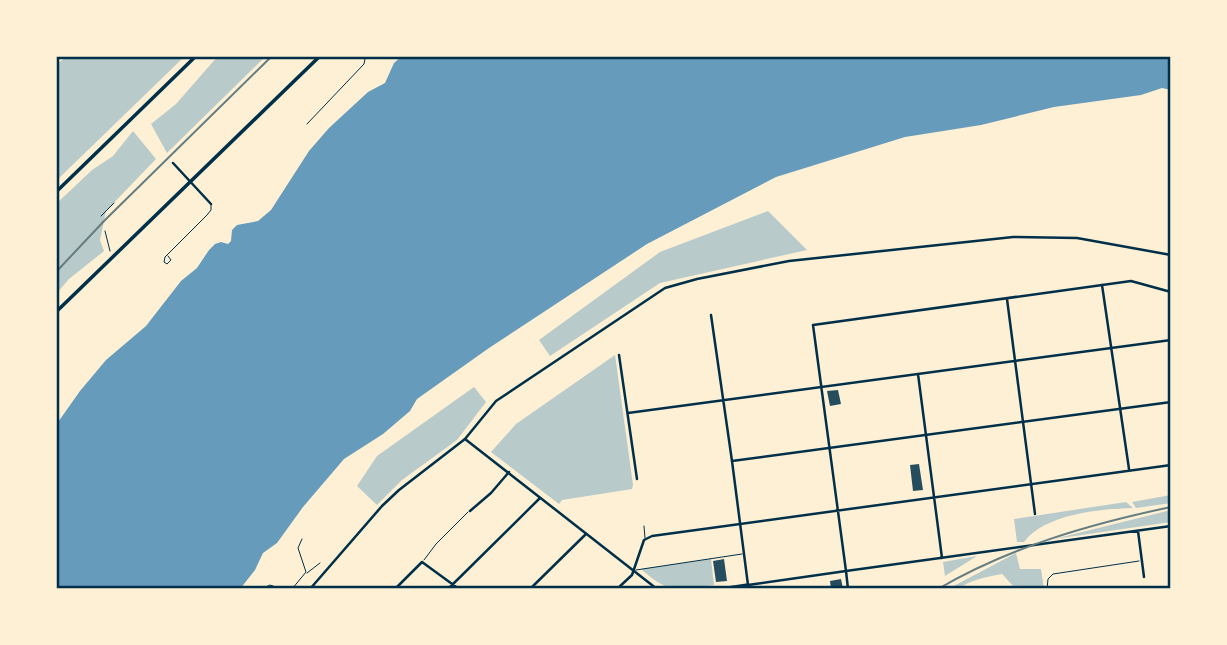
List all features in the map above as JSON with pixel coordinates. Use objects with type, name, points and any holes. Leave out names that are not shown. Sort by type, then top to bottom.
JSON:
[{"type":"main road","points":[[56,192],[196,56]]},
{"type":"main road","points":[[56,312],[320,56]]},
{"type":"main road","points":[[721,589],[748,587]]},
{"type":"street","points":[[173,163],[211,204]]},
{"type":"street","points":[[310,589],[398,489],[465,439],[496,401],[646,299],[680,282],[826,256],[1013,237],[1077,239],[1171,255]]},
{"type":"street","points":[[848,589],[813,325],[1102,285],[1136,282],[1171,292]]},
{"type":"street","points":[[1102,285],[1129,470]]},
{"type":"street","points":[[1006,299],[1035,514]]},
{"type":"street","points":[[711,315],[748,587],[1171,526]]},
{"type":"street","points":[[628,413],[1171,340]]},
{"type":"street","points":[[619,355],[637,479]]},
{"type":"street","points":[[918,374],[942,558]]},
{"type":"street","points":[[732,461],[1171,402]]},
{"type":"street","points":[[465,439],[657,589]]},
{"type":"street","points":[[617,589],[634,570],[645,539],[652,536],[1171,465]]},
{"type":"street","points":[[470,511],[491,493],[509,472]]},
{"type":"street","points":[[448,589],[540,498]]},
{"type":"street","points":[[1138,531],[1144,577]]},
{"type":"street","points":[[530,589],[586,534]]},
{"type":"street","points":[[395,589],[422,562],[459,589]]},
{"type":"street","points":[[1156,589],[1171,587]]},
{"type":"lane","points":[[307,124],[364,64],[364,56]]},
{"type":"lane","points":[[168,256],[207,215],[211,204]]},
{"type":"lane","points":[[422,562],[436,544],[470,511]]},
{"type":"lane","points":[[644,526],[645,539]]},
{"type":"lane","points":[[634,570],[744,554]]},
{"type":"lane","points":[[1047,589],[1048,579],[1053,574],[1142,561]]},
{"type":"path","points":[[101,216],[114,203]]},
{"type":"path","points":[[105,231],[110,251]]},
{"type":"path","points":[[302,539],[299,548],[306,566],[305,574]]},
{"type":"path","points":[[292,589],[305,574],[320,563]]},
{"type":"path","points":[[261,589],[270,585],[282,589]]},
{"type":"shaded area","points":[[67,56],[185,56],[56,181],[56,65]]},
{"type":"shaded area","points":[[218,56],[266,56],[167,153],[151,124],[176,104]]},
{"type":"shaded area","points":[[133,131],[156,159],[106,211],[100,240],[104,251],[69,279],[56,294],[56,204],[92,170],[113,156]]},
{"type":"shaded area","points":[[768,211],[807,250],[660,283],[550,356],[539,340],[660,252]]},
{"type":"shaded area","points":[[615,355],[632,489],[562,500],[559,504],[491,452],[516,424]]},
{"type":"shaded area","points":[[474,387],[486,402],[457,440],[402,480],[377,505],[357,486],[377,456]]},
{"type":"shaded area","points":[[1171,495],[1171,503],[1136,508],[1132,502]]},
{"type":"shaded area","points":[[1126,502],[1133,508],[1089,512],[1059,519],[1045,525],[1024,542],[1017,542],[1014,519]]},
{"type":"shaded area","points":[[1171,510],[1171,522],[1054,539]]},
{"type":"shaded area","points":[[1016,553],[1020,569],[1041,569],[1044,589],[1016,589],[1002,574],[985,577],[959,589],[948,589]]},
{"type":"shaded area","points":[[977,556],[945,576],[943,562]]},
{"type":"shaded area","points":[[711,559],[714,585],[702,587],[667,587],[641,569]]},
{"type":"water","points":[[402,56],[1171,56],[1171,90],[1162,88],[1141,95],[1054,107],[981,125],[905,137],[776,177],[647,244],[417,399],[410,411],[383,434],[344,459],[303,507],[277,543],[263,553],[255,570],[240,589],[56,589],[56,425],[106,360],[146,326],[181,281],[197,268],[215,244],[228,244],[232,230],[237,225],[258,221],[271,210],[309,151],[329,128],[368,92],[385,83],[394,63]]},
{"type":"building","points":[[838,390],[841,404],[830,406],[827,391]]},
{"type":"building","points":[[919,464],[923,490],[913,491],[910,465]]},
{"type":"building","points":[[724,559],[727,581],[716,582],[713,561]]},
{"type":"building","points":[[841,579],[843,589],[831,589],[830,581]]},
{"type":"railway","points":[[56,272],[105,220],[272,56]]},
{"type":"railway","points":[[938,589],[1022,549],[1081,529],[1171,507]]}]
